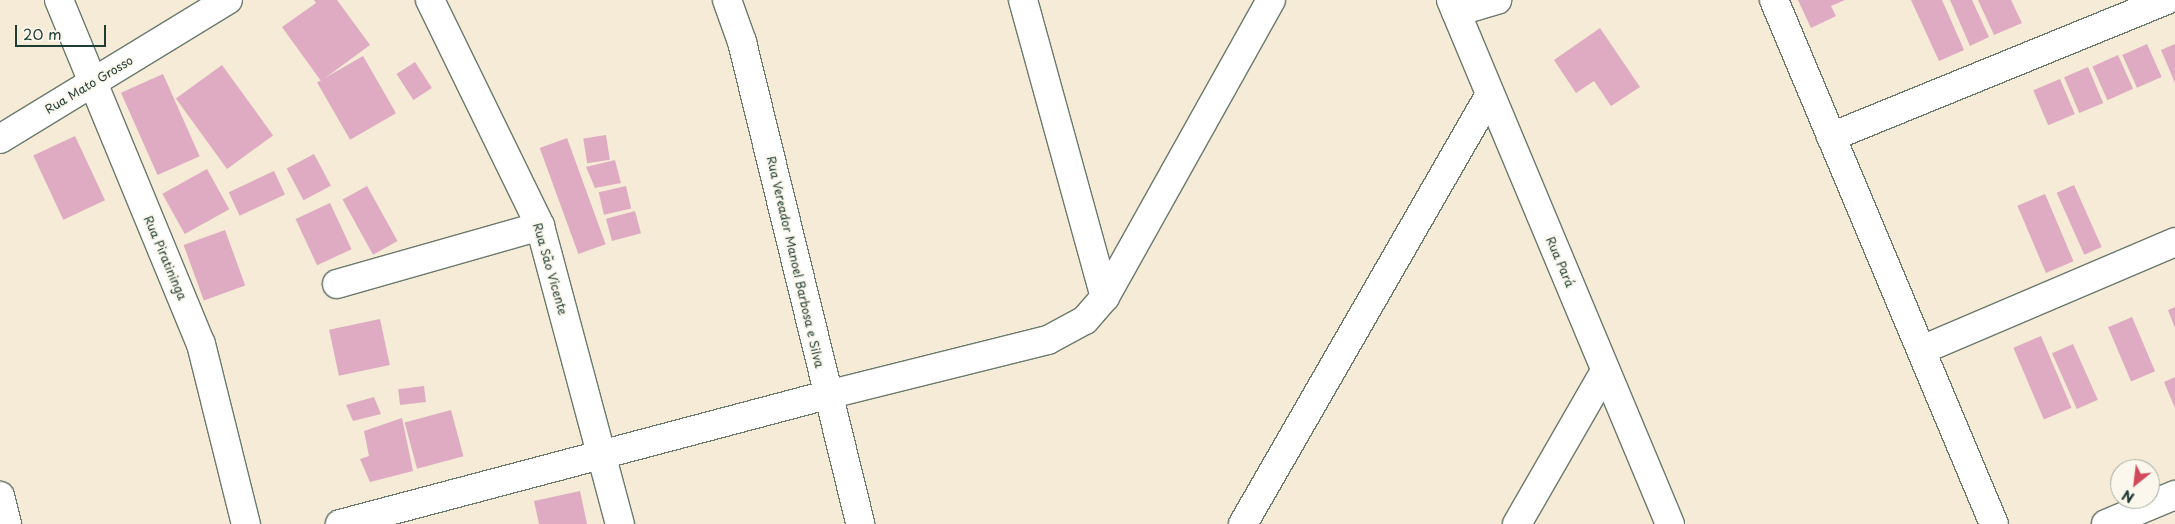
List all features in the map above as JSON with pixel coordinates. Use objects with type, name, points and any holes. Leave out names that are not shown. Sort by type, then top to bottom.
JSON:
[{"type":"street","name":"Rua Piratininga","points":[[59,0],[92,84],[201,344],[246,524]]},
{"type":"street","name":"Rua Mato Grosso","points":[[0,139],[228,0]]},
{"type":"street","name":"Rua São Vicente","points":[[430,0],[540,226],[620,524]]},
{"type":"street","name":"Rua Vereador Manoel Barbosa e Silva","points":[[727,0],[742,42],[860,524]]},
{"type":"street","points":[[1023,0],[1105,297]]},
{"type":"street","points":[[340,524],[827,394],[1048,340],[1085,320],[1105,297],[1271,0]]},
{"type":"street","points":[[1454,6],[1497,0]]},
{"type":"street","points":[[1774,0],[1994,524]]},
{"type":"street","points":[[1832,137],[2166,0]]},
{"type":"street","name":"Rua Pará","points":[[1454,6],[1670,524]]},
{"type":"street","points":[[1243,524],[1490,95]]},
{"type":"street","points":[[337,284],[540,226]]},
{"type":"street","points":[[1922,350],[2175,242]]},
{"type":"street","points":[[1516,524],[1605,371]]},
{"type":"street","points":[[2106,524],[2175,495]]},
{"type":"street","points":[[0,496],[7,524]]},
{"type":"building","points":[[314,0],[337,0],[370,45],[321,81],[282,27],[316,3]]},
{"type":"building","points":[[1798,0],[1845,0],[1831,6],[1836,16],[1811,28]]},
{"type":"building","points":[[1911,0],[1942,0],[1964,50],[1939,61]]},
{"type":"building","points":[[1950,0],[1972,0],[1989,37],[1970,46]]},
{"type":"building","points":[[1978,0],[2011,0],[2022,23],[1994,35]]},
{"type":"building","points":[[1600,28],[1640,87],[1611,106],[1594,81],[1576,93],[1554,60]]},
{"type":"building","points":[[2147,44],[2162,77],[2137,88],[2122,55]]},
{"type":"building","points":[[2175,44],[2175,83],[2161,50]]},
{"type":"building","points":[[2118,55],[2133,89],[2107,100],[2092,66]]},
{"type":"building","points":[[363,56],[396,113],[350,140],[317,82]]},
{"type":"building","points":[[415,62],[432,88],[413,100],[397,74]]},
{"type":"building","points":[[222,65],[273,135],[227,169],[176,99]]},
{"type":"building","points":[[2088,67],[2103,103],[2079,113],[2064,77]]},
{"type":"building","points":[[163,74],[200,156],[158,175],[121,93]]},
{"type":"building","points":[[2060,79],[2075,114],[2048,125],[2033,90]]},
{"type":"building","points":[[606,135],[610,160],[587,163],[583,139]]},
{"type":"building","points":[[75,136],[105,200],[63,220],[33,155]]},
{"type":"building","points":[[567,138],[606,244],[578,254],[540,148]]},
{"type":"building","points":[[314,154],[331,186],[304,200],[287,169]]},
{"type":"building","points":[[615,160],[621,183],[595,188],[586,167]]},
{"type":"building","points":[[207,169],[229,209],[185,234],[162,194]]},
{"type":"building","points":[[274,171],[285,195],[240,216],[229,192]]},
{"type":"building","points":[[2074,185],[2102,247],[2084,255],[2057,193]]},
{"type":"building","points":[[367,186],[398,241],[373,255],[343,200]]},
{"type":"building","points":[[626,186],[631,208],[604,215],[599,192]]},
{"type":"building","points":[[2045,194],[2074,261],[2046,273],[2017,206]]},
{"type":"building","points":[[330,203],[352,249],[317,265],[296,219]]},
{"type":"building","points":[[635,211],[641,233],[612,241],[606,219]]},
{"type":"building","points":[[225,230],[245,285],[204,300],[184,245]]},
{"type":"building","points":[[2175,307],[2175,328],[2168,310]]},
{"type":"building","points":[[2132,317],[2155,371],[2131,381],[2108,327]]},
{"type":"building","points":[[380,319],[390,365],[339,376],[329,330]]},
{"type":"building","points":[[2041,336],[2071,408],[2044,420],[2013,348]]},
{"type":"building","points":[[2073,344],[2098,400],[2077,409],[2052,353]]},
{"type":"building","points":[[2175,377],[2175,408],[2164,382]]},
{"type":"building","points":[[424,386],[426,402],[400,405],[398,389]]},
{"type":"building","points":[[374,397],[381,414],[353,421],[346,405]]},
{"type":"building","points":[[451,410],[463,456],[417,469],[405,422]]},
{"type":"building","points":[[402,418],[413,471],[370,482],[360,459],[369,456],[364,431]]},
{"type":"building","points":[[580,491],[587,524],[539,524],[534,501]]}]
